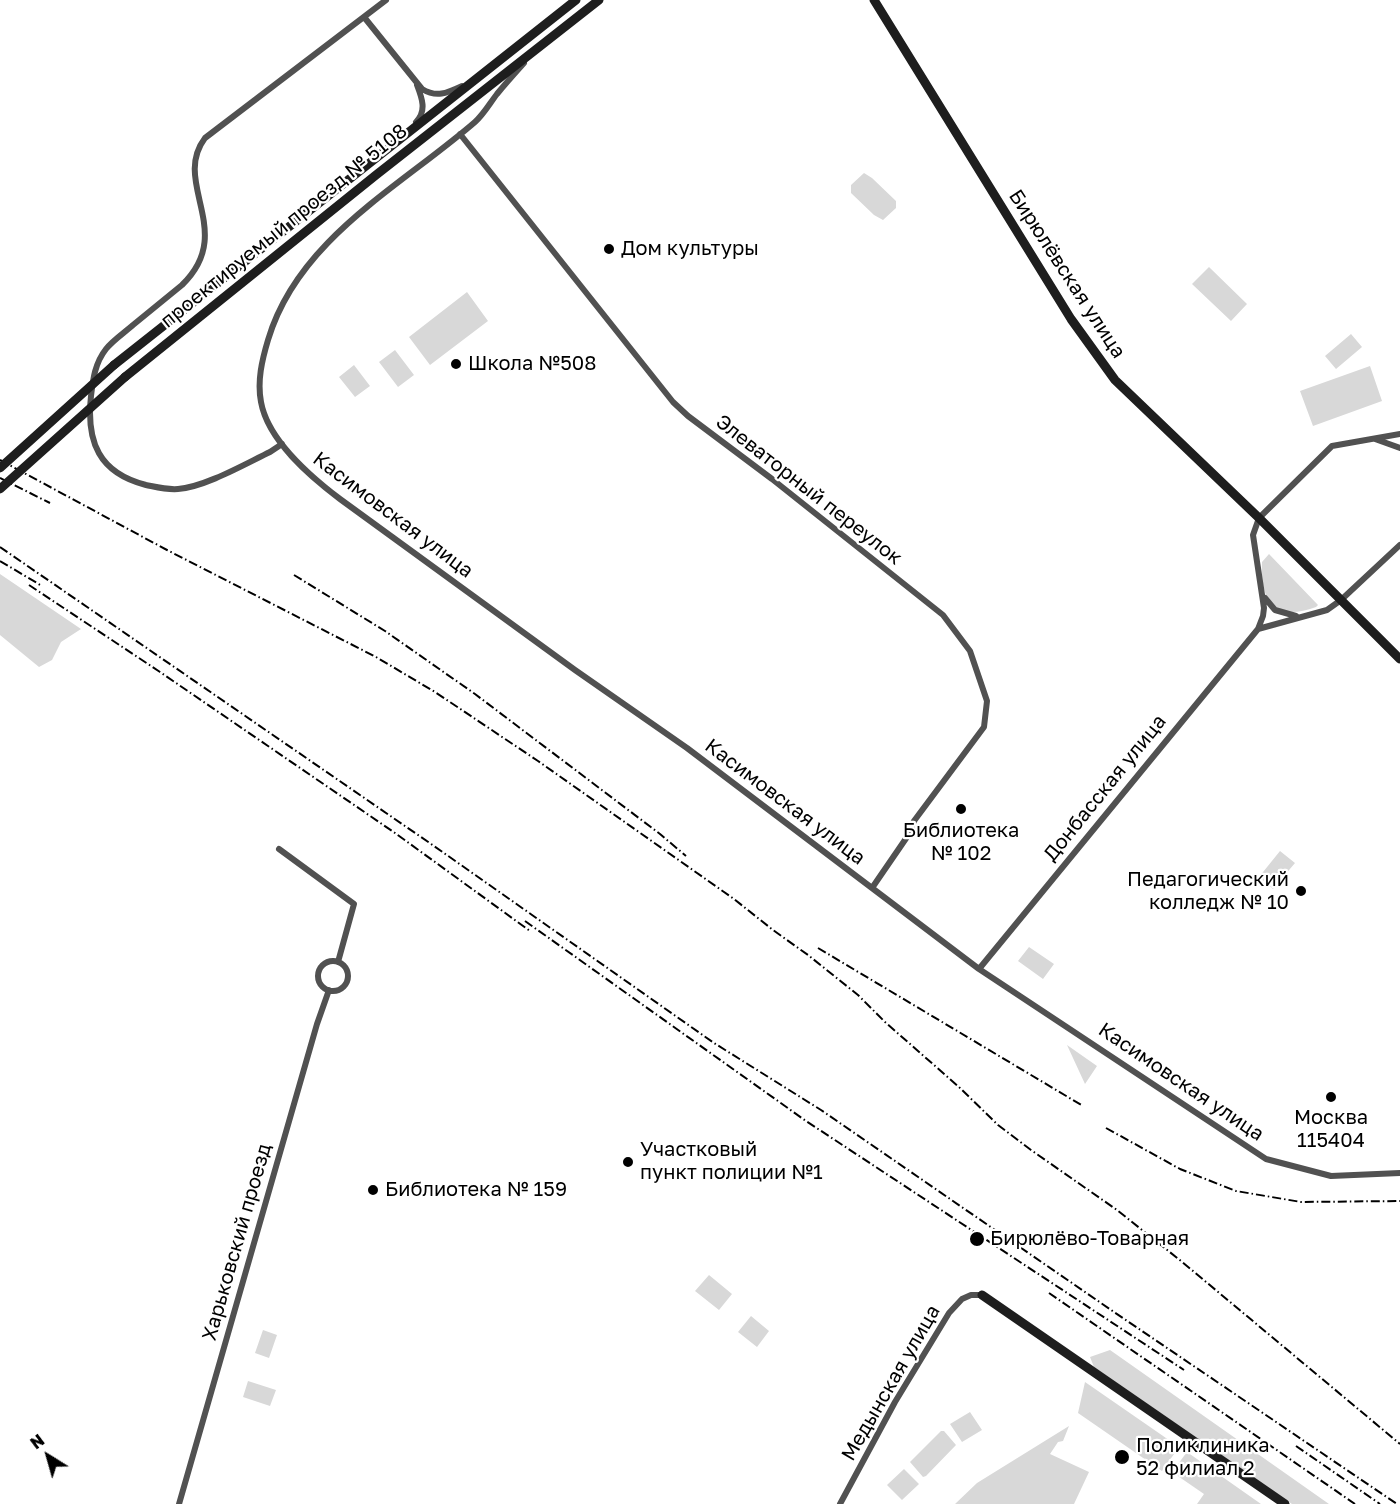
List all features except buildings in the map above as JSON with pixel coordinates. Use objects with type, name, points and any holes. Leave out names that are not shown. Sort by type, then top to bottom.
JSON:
[{"type":"main road","name":"проектируемый проезд № 5108","points":[[0,468],[114,365],[576,0]]},
{"type":"main road","name":"проектируемый проезд № 5108","points":[[0,489],[125,377],[599,0]]},
{"type":"main road","name":"Бирюлёвская улица","points":[[874,0],[1071,319],[1115,380],[1259,518],[1400,659]]},
{"type":"main road","points":[[982,1295],[1285,1504]]},
{"type":"street","points":[[282,444],[270,452],[188,488],[164,489],[124,477],[104,461],[95,446],[88,416],[95,367],[106,349],[182,285],[192,275],[201,260],[206,232],[194,168],[196,153],[200,145],[213,132],[386,0]]},
{"type":"street","points":[[364,17],[416,84],[429,93],[440,95],[471,82]]},
{"type":"street","name":"Касимовская улица","points":[[539,47],[503,87],[477,121],[351,220],[318,253],[295,282],[280,307],[270,333],[264,353],[260,389],[262,406],[282,444],[304,469],[340,499],[575,670],[687,748],[979,969],[1266,1159],[1331,1176],[1400,1173]]},
{"type":"street","points":[[404,135],[423,112],[416,84]]},
{"type":"street","name":"Элеваторный переулок","points":[[460,134],[673,402],[943,615],[970,651],[987,700],[984,727],[914,821],[907,837],[872,888]]},
{"type":"street","points":[[1258,629],[1263,616],[1253,535],[1259,518],[1332,446],[1400,434]]},
{"type":"street","points":[[1372,439],[1400,448]]},
{"type":"street","points":[[1258,629],[1327,610],[1341,600],[1400,545]]},
{"type":"street","points":[[1261,590],[1266,601],[1275,610],[1288,616],[1300,617]]},
{"type":"street","name":"Донбасская улица","points":[[979,969],[1258,629]]},
{"type":"street","points":[[279,849],[354,904],[338,962]]},
{"type":"street","points":[[338,962],[348,972],[347,980],[343,987],[329,990],[320,983],[319,972],[326,963],[338,962]]},
{"type":"street","name":"Харьковский проезд","points":[[179,1504],[317,1024],[329,990]]},
{"type":"street","name":"Медынская улица","points":[[840,1504],[895,1402],[949,1313],[962,1299],[971,1295],[982,1295]]},
{"type":"shaded area","points":[[864,173],[896,201],[896,208],[883,220],[874,215],[851,193],[851,185]]},
{"type":"shaded area","points":[[1209,267],[1247,304],[1231,321],[1192,284]]},
{"type":"shaded area","points":[[467,292],[488,321],[430,365],[409,337]]},
{"type":"shaded area","points":[[1351,334],[1362,347],[1336,369],[1325,356]]},
{"type":"shaded area","points":[[395,350],[414,375],[398,387],[379,362]]},
{"type":"shaded area","points":[[354,365],[370,386],[355,397],[339,377]]},
{"type":"shaded area","points":[[1370,366],[1382,401],[1313,426],[1300,391]]},
{"type":"shaded area","points":[[1269,554],[1318,605],[1316,607],[1290,612],[1280,610],[1273,605],[1267,598],[1262,576],[1262,562]]},
{"type":"shaded area","points":[[0,574],[81,629],[61,642],[52,660],[39,667],[0,635]]},
{"type":"shaded area","points":[[1280,851],[1295,863],[1273,889],[1259,877]]},
{"type":"shaded area","points":[[1029,947],[1054,964],[1043,979],[1018,961]]},
{"type":"shaded area","points":[[1067,1045],[1097,1066],[1085,1084]]},
{"type":"shaded area","points":[[709,1275],[732,1294],[719,1310],[695,1291]]},
{"type":"shaded area","points":[[751,1316],[769,1331],[757,1347],[738,1332]]},
{"type":"shaded area","points":[[263,1330],[277,1335],[269,1358],[255,1353]]},
{"type":"shaded area","points":[[1110,1350],[1329,1504],[1292,1504],[1094,1367],[1090,1357]]},
{"type":"shaded area","points":[[248,1381],[276,1390],[270,1406],[243,1397]]},
{"type":"shaded area","points":[[1085,1382],[1179,1447],[1162,1471],[1078,1413]]},
{"type":"shaded area","points":[[970,1412],[982,1430],[962,1442],[950,1424]]},
{"type":"shaded area","points":[[1069,1426],[1063,1441],[1058,1442],[1050,1454],[1089,1472],[1074,1504],[955,1504],[977,1483]]},
{"type":"shaded area","points":[[941,1431],[944,1431],[956,1445],[923,1477],[910,1462]]},
{"type":"shaded area","points":[[1187,1452],[1261,1504],[1197,1504],[1204,1494],[1172,1472]]},
{"type":"shaded area","points":[[904,1469],[919,1484],[902,1500],[887,1485]]},
{"type":"railway","points":[[0,460],[167,550],[376,657],[435,692],[538,761],[734,899],[808,955],[858,995],[998,1125],[1117,1210],[1400,1444]]},
{"type":"railway","points":[[0,478],[50,503]]},
{"type":"railway","points":[[0,547],[434,846],[714,1043],[821,1110],[1397,1504]]},
{"type":"railway","points":[[0,561],[42,586]]},
{"type":"railway","points":[[294,575],[385,631],[475,694],[686,856]]},
{"type":"railway","points":[[29,585],[395,833],[530,931]]},
{"type":"railway","points":[[525,921],[806,1121],[1184,1370]]},
{"type":"railway","points":[[818,948],[1083,1106]]},
{"type":"railway","points":[[1106,1128],[1180,1169],[1236,1191],[1301,1202],[1400,1201]]},
{"type":"railway","points":[[1049,1293],[1355,1504]]},
{"type":"railway","points":[[1296,1446],[1380,1504]]},
{"type":"place","name":"Дом культуры","points":[[609,249]]},
{"type":"place","name":"Школа №508","points":[[456,364]]},
{"type":"place","name":"Библиотека № 102","points":[[961,809]]},
{"type":"place","name":"Педагогический колледж № 10","points":[[1301,891]]},
{"type":"place","name":"Москва 115404","points":[[1331,1097]]},
{"type":"place","name":"Участковый пункт полиции №1","points":[[628,1162]]},
{"type":"place","name":"Библиотека № 159","points":[[373,1190]]},
{"type":"place","name":"Бирюлёво-Товарная","points":[[977,1239]]},
{"type":"place","name":"Поликлиника 52 филиал 2","points":[[1122,1457]]}]
